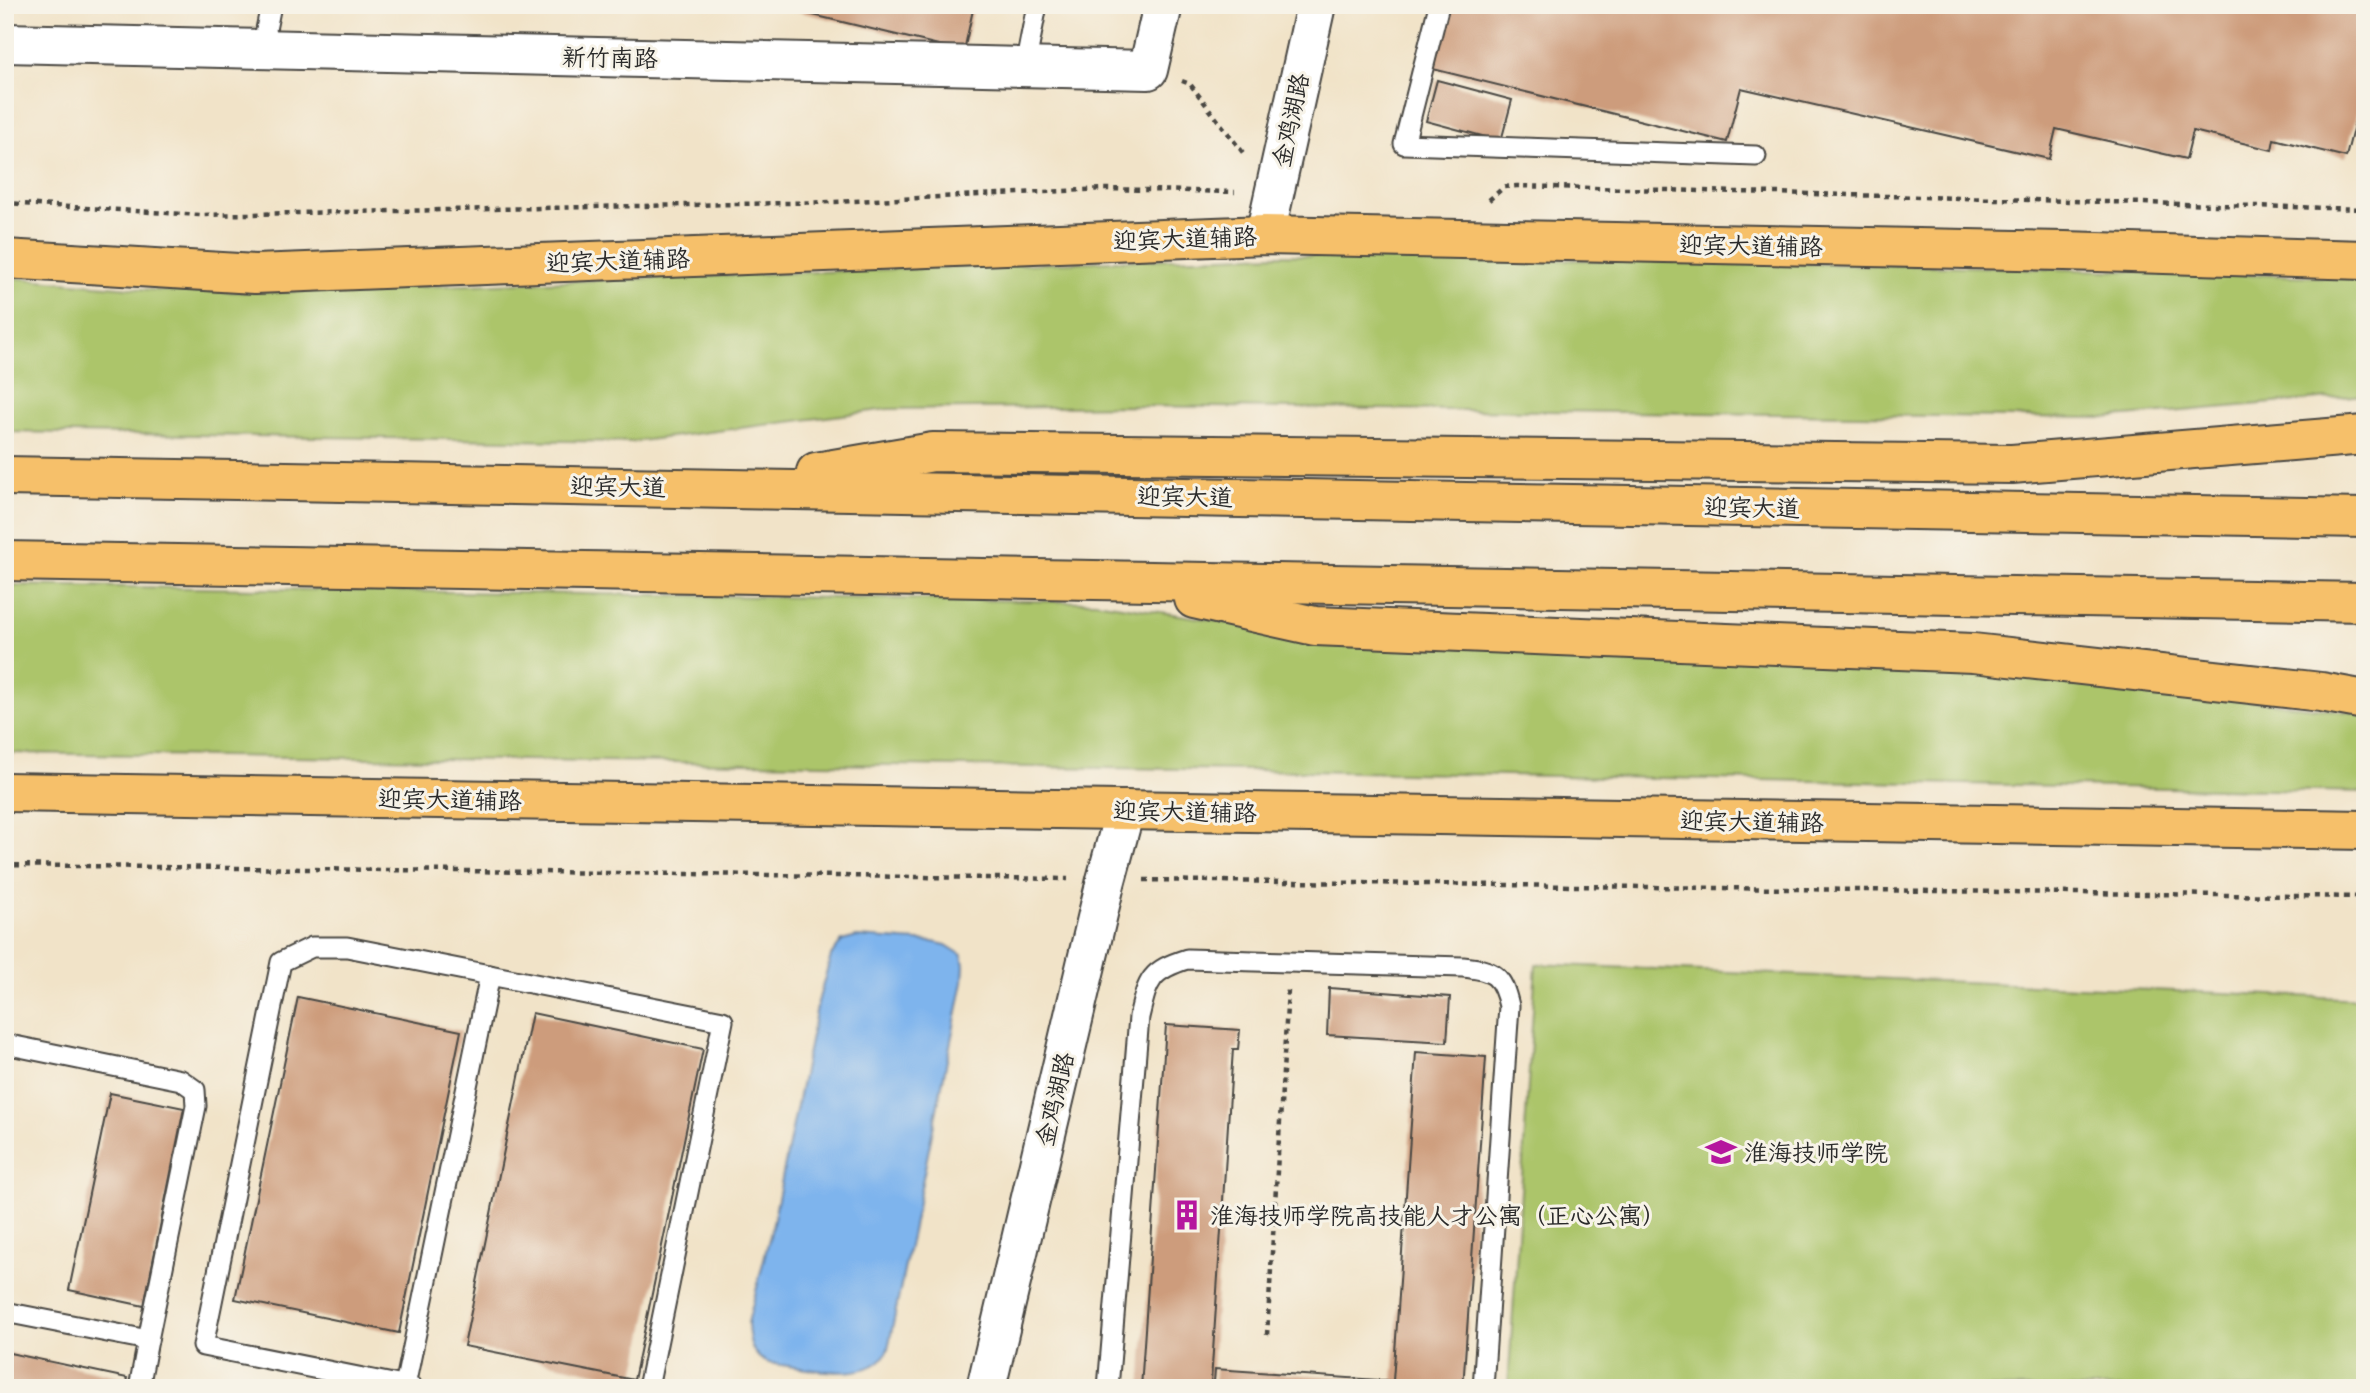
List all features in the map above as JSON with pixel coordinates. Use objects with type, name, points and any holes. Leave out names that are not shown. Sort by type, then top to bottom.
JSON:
[{"type":"main road","name":"迎宾大道辅路","points":[[5,259],[255,274],[1265,235],[2365,260]]},
{"type":"main road","points":[[725,487],[933,452],[2012,464],[2365,435]]},
{"type":"main road","name":"迎宾大道","points":[[5,475],[2365,518]]},
{"type":"main road","points":[[5,561],[2365,602]]},
{"type":"main road","points":[[1121,582],[1315,626],[1973,653],[2365,699]]},
{"type":"main road","name":"迎宾大道辅路","points":[[5,792],[2365,830]]},
{"type":"street","points":[[1148,70],[1163,5]]},
{"type":"street","name":"金鸡湖路","points":[[1265,235],[1315,5]]},
{"type":"street","name":"新竹南路","points":[[5,43],[1148,70]]},
{"type":"street","name":"金鸡湖路","points":[[986,1388],[1106,880],[1125,810]]},
{"type":"lane","points":[[262,49],[271,5]]},
{"type":"lane","points":[[1025,67],[1037,5]]},
{"type":"lane","points":[[1439,5],[1404,144],[1756,156]]},
{"type":"lane","points":[[490,975],[409,1387],[203,1346],[281,962],[312,947],[347,947],[490,975],[723,1021],[648,1388]]},
{"type":"lane","points":[[1108,1388],[1139,1017],[1152,976],[1169,965],[1187,959],[1485,969],[1495,976],[1505,989],[1509,1006],[1483,1388]]},
{"type":"lane","points":[[5,1044],[181,1080],[195,1090],[196,1106],[139,1388]]},
{"type":"lane","points":[[5,1312],[148,1340]]},
{"type":"path","points":[[1148,70],[1191,84],[1275,193]]},
{"type":"path","points":[[5,865],[2365,897]]},
{"type":"path","points":[[1267,1335],[1289,962]]},
{"type":"green space","points":[[1276,255],[1945,266],[2365,278],[2365,395],[2103,418],[1131,406],[888,409],[632,442],[5,432],[5,277],[165,291],[276,292]]},
{"type":"green space","points":[[5,585],[1096,602],[1289,632],[1922,660],[2365,714],[2365,792],[1252,770],[5,753]]},
{"type":"green space","points":[[1536,964],[2365,999],[2365,1388],[1508,1388]]},
{"type":"water","points":[[857,937],[946,945],[962,955],[964,965],[963,982],[888,1349],[880,1361],[868,1368],[834,1372],[763,1360],[752,1348],[748,1323],[773,1223],[818,1002],[831,956],[842,941]]},
{"type":"building","points":[[771,5],[974,5],[964,51]]},
{"type":"building","points":[[1449,5],[2365,5],[2365,81],[2346,157],[2274,139],[2272,150],[2193,131],[2186,159],[2056,129],[2049,159],[1741,88],[1727,142],[1433,69]]},
{"type":"building","points":[[1437,80],[1512,100],[1501,141],[1426,121]]},
{"type":"building","points":[[1329,988],[1450,997],[1447,1042],[1327,1035]]},
{"type":"building","points":[[298,997],[461,1031],[399,1333],[235,1299]]},
{"type":"building","points":[[532,1013],[703,1049],[634,1380],[464,1346]]},
{"type":"building","points":[[1166,1025],[1240,1030],[1238,1049],[1233,1049],[1211,1382],[1214,1382],[1215,1369],[1393,1381],[1416,1052],[1486,1057],[1463,1388],[1141,1388]]},
{"type":"building","points":[[110,1093],[184,1108],[144,1306],[69,1290]]},
{"type":"building","points":[[5,1352],[127,1378],[125,1388],[5,1388]]},
{"type":"place","name":"淮海技师学院","points":[[1721,1152]]},
{"type":"place","name":"淮海技师学院高技能人才公寓（正心公寓）","points":[[1187,1215]]}]
